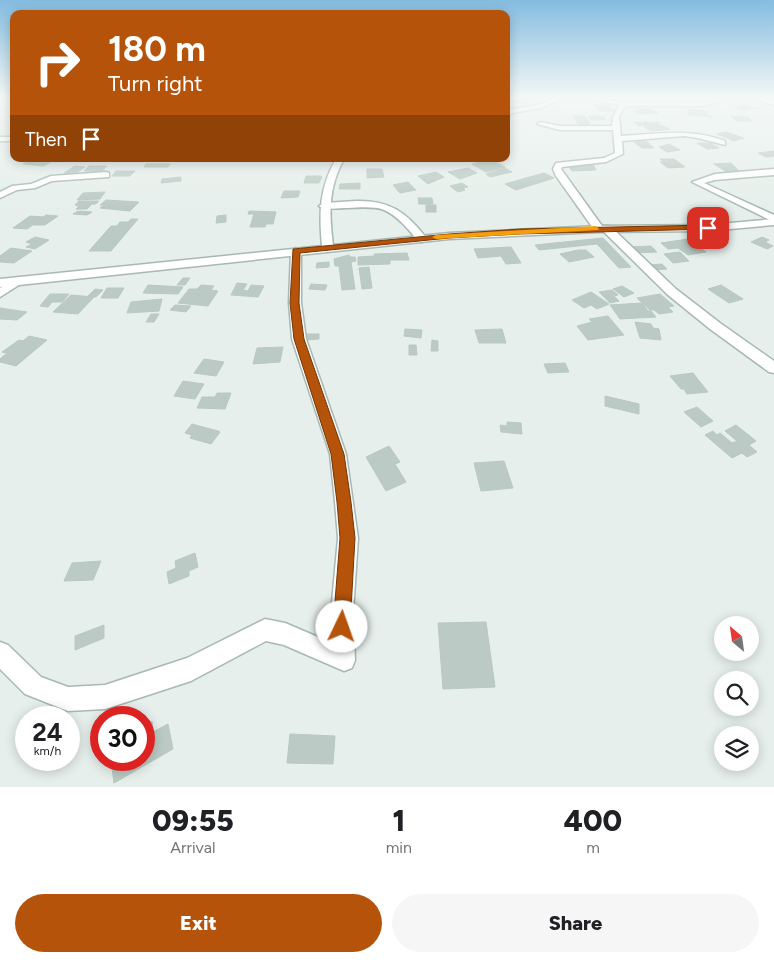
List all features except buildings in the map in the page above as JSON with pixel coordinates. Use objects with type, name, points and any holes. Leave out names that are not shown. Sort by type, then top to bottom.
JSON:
[{"type":"street","points":[[616,135],[620,150],[615,158],[565,163],[559,165],[557,169],[603,228],[672,292],[715,326],[774,368]]},
{"type":"street","points":[[617,140],[692,135],[707,137],[722,144]]},
{"type":"street","points":[[328,248],[324,206],[327,185],[338,162]]},
{"type":"street","points":[[774,172],[715,177],[696,182],[774,221]]},
{"type":"street","points":[[0,195],[16,188],[32,186],[51,179],[106,175]]},
{"type":"street","points":[[324,206],[366,204],[388,207],[411,225],[422,239]]},
{"type":"street","points":[[0,283],[422,239],[511,232],[603,228],[708,228],[774,221]]},
{"type":"street","points":[[0,653],[33,686],[68,699],[105,697],[191,669],[265,630],[285,634],[344,660],[342,613],[348,538],[338,454],[299,339],[295,303],[296,251]]},
{"type":"street","points":[[0,293],[18,281]]},
{"type":"slow traffic","points":[[436,237],[520,231],[596,229]]},
{"type":"route","points":[[342,627],[348,538],[344,502],[338,454],[299,339],[295,303],[296,251],[520,231],[599,228],[708,228]]}]
